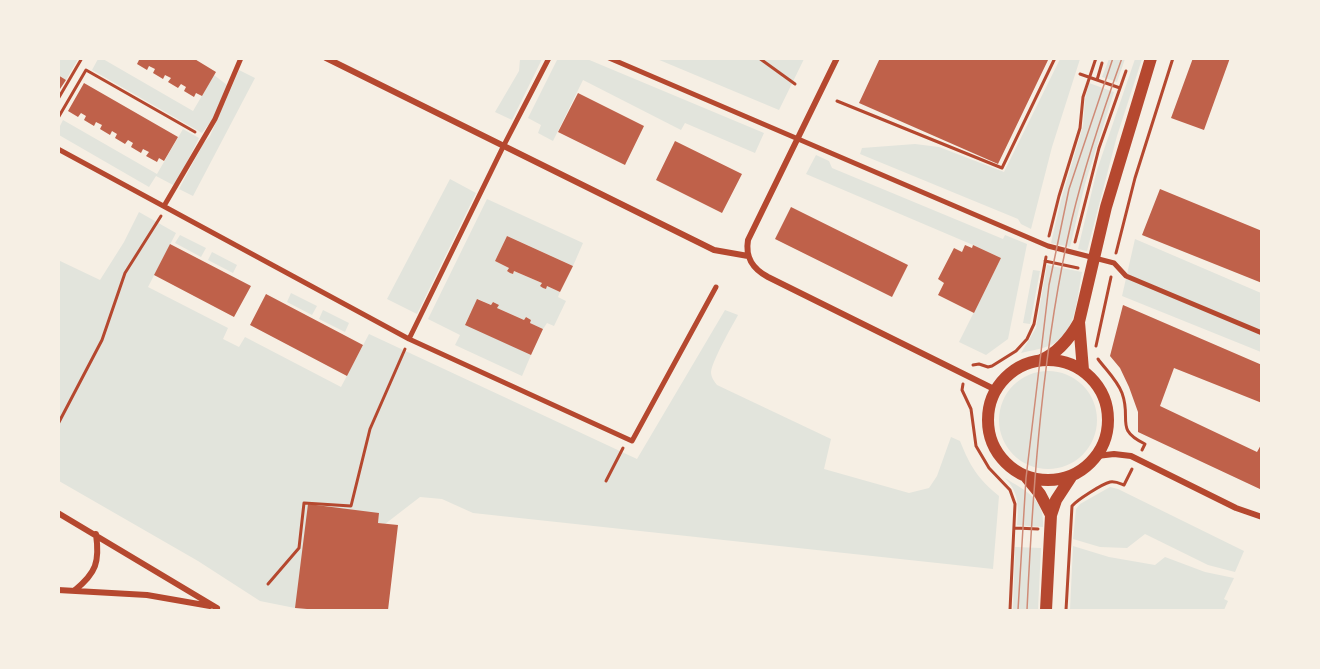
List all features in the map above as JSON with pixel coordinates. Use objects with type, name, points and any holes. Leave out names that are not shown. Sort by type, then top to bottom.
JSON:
[{"type":"main road","points":[[1083,370],[1079,322],[1123,145],[1151,58]]},
{"type":"main road","points":[[1051,515],[1035,486],[1000,458],[993,446],[989,432],[990,403],[996,390],[1014,370],[1048,357],[1064,343],[1079,322]]},
{"type":"main road","points":[[1023,476],[1047,481],[1071,477],[1086,468],[1097,456],[1107,434],[1108,410],[1100,388],[1083,370],[1066,362],[1040,360]]},
{"type":"main road","points":[[1046,610],[1051,515],[1056,500],[1071,477]]},
{"type":"street","points":[[164,206],[215,119],[241,58]]},
{"type":"street","points":[[326,58],[714,250],[748,256]]},
{"type":"street","points":[[409,339],[549,58]]},
{"type":"street","points":[[609,58],[1048,246],[1114,263],[1126,276],[1262,333]]},
{"type":"street","points":[[837,58],[748,240],[748,256],[752,265],[758,272],[996,390]]},
{"type":"street","points":[[58,149],[409,339],[632,441],[716,287]]},
{"type":"street","points":[[1097,456],[1114,454],[1131,456],[1236,508],[1262,517]]},
{"type":"street","points":[[58,513],[219,609]]},
{"type":"street","points":[[75,590],[88,580],[97,564],[96,534]]},
{"type":"street","points":[[58,590],[147,595],[195,602],[219,609]]},
{"type":"path","points":[[58,99],[82,58]]},
{"type":"path","points":[[759,58],[795,84]]},
{"type":"path","points":[[837,101],[1002,168],[1055,58]]},
{"type":"path","points":[[1010,610],[1015,504],[1010,490],[989,468],[976,446],[971,409],[962,390],[967,375],[975,364],[988,368],[999,363],[1016,351],[1031,333],[1059,196],[1080,128],[1083,97],[1096,58]]},
{"type":"path","points":[[1097,80],[1102,63]]},
{"type":"path","points":[[58,118],[86,70],[204,138]]},
{"type":"path","points":[[1070,266],[1092,173],[1126,71]]},
{"type":"path","points":[[1080,74],[1120,88]]},
{"type":"path","points":[[58,424],[102,340],[124,273],[160,220],[164,206]]},
{"type":"path","points":[[268,584],[299,548],[304,503],[351,506],[370,429],[409,339]]},
{"type":"path","points":[[606,481],[628,439]]},
{"type":"path","points":[[1065,610],[1072,506],[1105,484],[1115,482],[1124,485]]},
{"type":"shaded area","points":[[59,58],[78,59],[66,80],[59,75]]},
{"type":"shaded area","points":[[558,58],[587,59],[764,133],[755,153],[685,123],[681,130],[583,80],[553,141],[538,133],[541,125],[528,118]]},
{"type":"shaded area","points":[[98,59],[103,59],[193,111],[214,75],[227,85],[213,119],[202,133],[92,70]]},
{"type":"shaded area","points":[[520,59],[542,59],[512,120],[495,112],[519,71]]},
{"type":"shaded area","points":[[657,59],[804,59],[779,110]]},
{"type":"shaded area","points":[[1060,59],[1080,59],[1052,147],[1031,229],[1021,224],[1018,219],[860,154],[862,148],[915,144],[939,147],[1004,172]]},
{"type":"shaded area","points":[[1109,59],[1125,59],[1117,82],[1102,77]]},
{"type":"shaded area","points":[[1135,59],[1142,59],[1117,136],[1087,251],[1078,249],[1097,170]]},
{"type":"shaded area","points":[[239,70],[255,78],[193,196],[179,189],[203,144],[210,136]]},
{"type":"shaded area","points":[[1089,83],[1114,92],[1085,184],[1070,247],[1051,243],[1083,126]]},
{"type":"shaded area","points":[[63,120],[157,174],[183,129],[199,138],[175,186],[156,176],[149,187],[59,135],[59,128]]},
{"type":"shaded area","points":[[816,155],[829,161],[832,168],[1003,239],[1005,235],[1027,244],[1008,339],[986,355],[959,342],[1001,258],[806,174]]},
{"type":"shaded area","points":[[450,179],[476,193],[417,314],[387,299]]},
{"type":"shaded area","points":[[487,199],[583,243],[573,266],[507,236],[495,261],[509,268],[507,271],[513,274],[514,271],[542,283],[540,286],[546,289],[547,286],[560,292],[558,297],[566,301],[554,326],[547,323],[543,329],[530,323],[531,320],[526,317],[524,320],[497,308],[498,305],[493,302],[491,305],[478,299],[465,324],[531,355],[522,376],[455,345],[460,335],[428,319]]},
{"type":"shaded area","points":[[139,212],[176,233],[148,287],[228,328],[223,339],[239,347],[245,337],[341,387],[369,334],[637,459],[725,310],[738,315],[715,359],[711,372],[713,379],[717,385],[831,439],[824,469],[909,493],[929,488],[937,476],[951,437],[960,441],[975,472],[999,496],[993,569],[473,513],[442,499],[420,497],[385,524],[378,523],[379,513],[295,608],[260,601],[198,561],[59,481],[58,260],[100,280],[124,242]]},
{"type":"shaded area","points":[[180,235],[206,248],[201,257],[175,243]]},
{"type":"shaded area","points":[[1135,239],[1261,293],[1261,352],[1122,296]]},
{"type":"shaded area","points":[[212,252],[237,265],[233,273],[208,260]]},
{"type":"shaded area","points":[[1047,265],[1082,272],[1075,312],[1067,331],[1061,338],[1046,347],[1021,353],[1036,328]]},
{"type":"shaded area","points":[[1033,270],[1040,271],[1030,324],[1023,323]]},
{"type":"shaded area","points":[[291,293],[317,306],[312,315],[287,302]]},
{"type":"shaded area","points":[[323,310],[349,323],[345,332],[319,319]]},
{"type":"shaded area","points":[[1048,371],[1058,372],[1075,379],[1089,393],[1096,410],[1096,430],[1089,447],[1075,461],[1058,468],[1048,469],[1038,468],[1021,461],[1007,447],[1000,430],[999,420],[1000,410],[1007,393],[1021,379],[1038,372]]},
{"type":"shaded area","points":[[1005,478],[1037,502],[1043,517],[1043,527],[1017,525],[1017,500],[1010,483]]},
{"type":"shaded area","points":[[1110,487],[1244,551],[1235,572],[1208,565],[1145,534],[1127,548],[1100,547],[1073,539],[1076,509],[1080,504]]},
{"type":"shaded area","points":[[1073,546],[1109,557],[1155,565],[1165,557],[1205,572],[1234,578],[1224,599],[1228,601],[1224,610],[1070,610]]},
{"type":"shaded area","points":[[1015,547],[1041,548],[1038,610],[1013,610]]},
{"type":"building","points":[[137,58],[193,58],[216,72],[202,96],[196,93],[194,97],[184,91],[186,87],[181,84],[178,88],[168,82],[171,78],[165,75],[163,79],[153,73],[155,69],[149,66],[147,70],[137,64],[139,60]]},
{"type":"building","points":[[880,58],[1049,58],[998,164],[859,103]]},
{"type":"building","points":[[1193,58],[1230,58],[1204,130],[1171,118]]},
{"type":"building","points":[[58,75],[66,80],[58,92]]},
{"type":"building","points":[[84,83],[178,137],[164,161],[159,158],[157,162],[146,156],[149,152],[143,149],[141,153],[131,147],[133,143],[128,140],[125,144],[115,138],[117,134],[112,131],[110,135],[100,129],[102,125],[96,122],[94,126],[84,120],[86,116],[81,113],[78,117],[68,111]]},
{"type":"building","points":[[578,93],[644,126],[625,165],[558,132]]},
{"type":"building","points":[[675,141],[742,174],[722,213],[656,180]]},
{"type":"building","points":[[1160,189],[1262,231],[1262,283],[1142,235]]},
{"type":"building","points":[[791,207],[908,265],[892,297],[775,239]]},
{"type":"building","points":[[507,236],[573,266],[560,292],[547,286],[546,289],[543,288],[540,286],[542,283],[514,271],[513,274],[510,273],[507,271],[509,268],[495,261]]},
{"type":"building","points":[[170,244],[251,286],[234,317],[154,275]]},
{"type":"building","points":[[965,245],[972,248],[973,245],[1001,258],[974,313],[938,295],[944,283],[938,279],[954,248],[962,252]]},
{"type":"building","points":[[266,294],[363,345],[347,376],[250,325]]},
{"type":"building","points":[[477,299],[491,305],[493,302],[499,305],[497,308],[524,320],[526,317],[531,320],[530,323],[543,329],[531,355],[465,325]]},
{"type":"building","points":[[1123,305],[1262,365],[1262,403],[1174,368],[1160,406],[1257,452],[1262,443],[1262,490],[1138,432],[1138,412],[1129,387],[1120,368],[1110,356]]},
{"type":"building","points":[[308,504],[379,513],[378,523],[398,525],[388,610],[295,608]]},
{"type":"tram line","points":[[1018,610],[1026,478],[1049,285],[1069,189],[1113,58]]},
{"type":"tram line","points":[[1027,610],[1032,512],[1041,413],[1062,266],[1077,198],[1122,58]]}]
